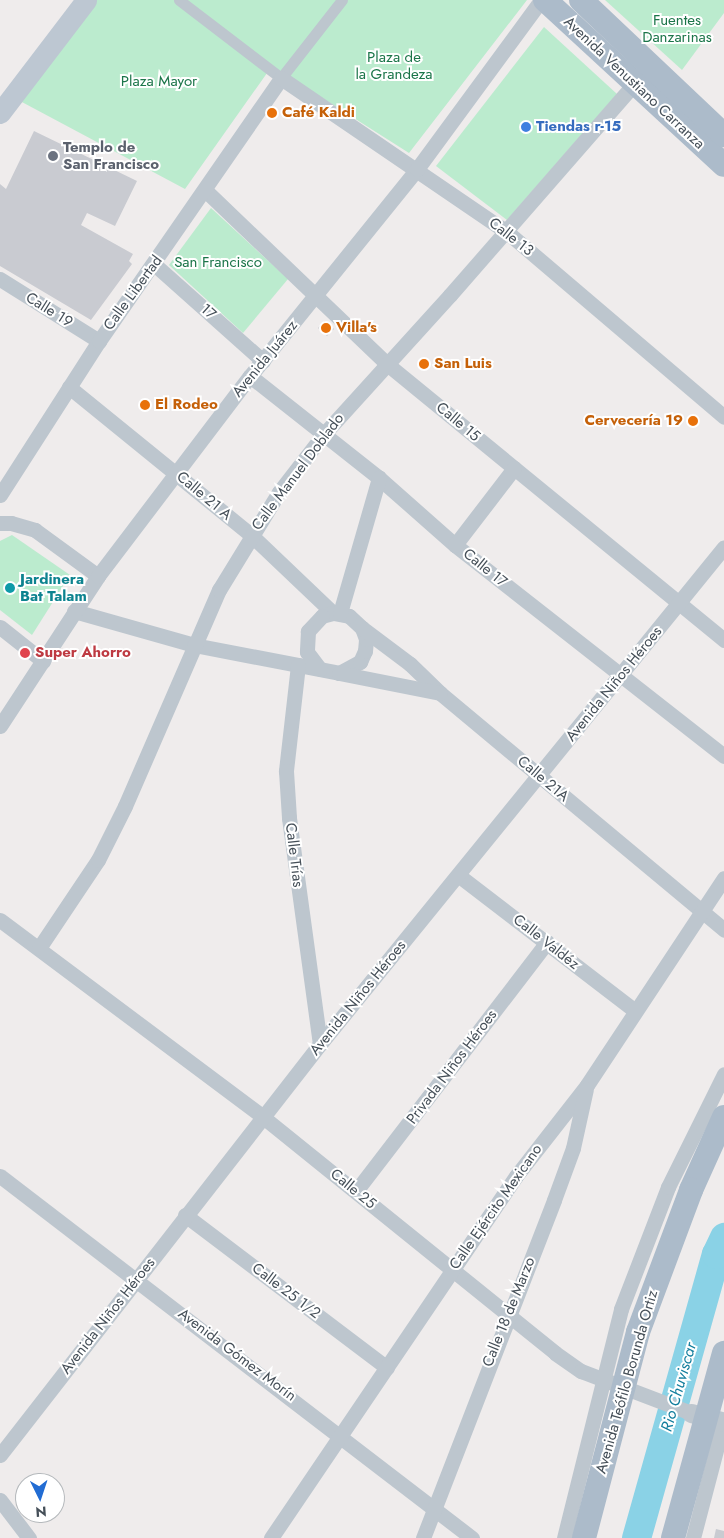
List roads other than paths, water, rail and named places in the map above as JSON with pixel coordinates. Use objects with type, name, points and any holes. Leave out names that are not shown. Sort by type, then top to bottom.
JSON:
[{"type":"main road","points":[[3,104],[86,0]]},
{"type":"main road","name":"Avenida Venustiano Carranza","points":[[543,0],[724,166]]},
{"type":"main road","name":"Avenida Venustiano Carranza","points":[[581,0],[724,135]]},
{"type":"main road","name":"Avenida Teófilo Borunda Ortiz","points":[[584,1538],[638,1332],[667,1250],[724,1117]]},
{"type":"main road","points":[[673,1538],[724,1353]]},
{"type":"street","points":[[179,0],[281,78]]},
{"type":"street","name":"Calle Libertad","points":[[0,495],[99,341],[281,78],[342,0]]},
{"type":"street","name":"Avenida Juárez","points":[[0,726],[98,576],[250,376],[316,297],[417,169],[543,0]]},
{"type":"street","name":"Calle 13","points":[[281,78],[507,232],[724,416]]},
{"type":"street","name":"Calle Manuel Doblado","points":[[39,948],[98,860],[125,806],[219,590],[251,535],[323,435],[507,232],[635,83]]},
{"type":"street","name":"Calle 15","points":[[204,190],[388,364],[724,640]]},
{"type":"street","name":"17","points":[[154,264],[263,361]]},
{"type":"street","name":"Calle 19","points":[[0,279],[99,341]]},
{"type":"street","name":"Calle 17","points":[[250,376],[379,478],[455,544],[724,756]]},
{"type":"street","name":"Calle 21 A","points":[[69,387],[176,472],[251,535],[336,613]]},
{"type":"street","points":[[455,544],[514,468]]},
{"type":"street","points":[[336,613],[379,478]]},
{"type":"street","points":[[0,523],[11,523],[35,530],[98,576]]},
{"type":"street","name":"Avenida Niños Héroes","points":[[0,1455],[320,1044],[724,547]]},
{"type":"street","points":[[74,611],[194,645],[440,693]]},
{"type":"street","points":[[320,669],[307,652],[307,636],[314,622],[336,613],[349,616],[362,628],[366,639],[360,662],[339,673]]},
{"type":"street","points":[[0,627],[43,661]]},
{"type":"street","name":"Calle 21A","points":[[362,628],[410,664],[440,693],[724,930]]},
{"type":"street","name":"Calle Trías","points":[[298,665],[286,771],[290,818],[320,1044]]},
{"type":"street","name":"Calle Valdéz","points":[[458,875],[634,1010]]},
{"type":"street","name":"Calle Ejército Mexicano","points":[[271,1538],[343,1436],[450,1271],[516,1176],[587,1085],[634,1010],[724,878]]},
{"type":"street","name":"Calle 25","points":[[0,920],[263,1117],[356,1191],[506,1317],[581,1371],[691,1413],[724,1421]]},
{"type":"street","name":"Privada Niños Héroes","points":[[356,1191],[547,942]]},
{"type":"street","points":[[564,1538],[621,1309],[668,1188],[724,1074]]},
{"type":"street","name":"Calle 18 de Marzo","points":[[423,1538],[506,1317],[573,1148],[587,1085]]},
{"type":"street","name":"Avenida Gómez Morín","points":[[0,1176],[343,1436],[472,1538]]},
{"type":"street","name":"Calle 25 1/2","points":[[185,1215],[387,1368]]},
{"type":"street","points":[[693,1538],[724,1421]]},
{"type":"street","points":[[0,1500],[29,1538]]},
{"type":"waterway","name":"Rio Chuviscar","points":[[636,1538],[716,1254],[724,1237]]},
{"type":"place","name":"Café Kaldi","points":[[272,113]]},
{"type":"place","name":"Tiendas r-15","points":[[526,127]]},
{"type":"place","name":"Templo de San Francisco","points":[[53,156]]},
{"type":"place","name":"Villa's","points":[[326,328]]},
{"type":"place","name":"San Luis","points":[[424,364]]},
{"type":"place","name":"El Rodeo","points":[[145,405]]},
{"type":"place","name":"Cervecería 19","points":[[693,421]]},
{"type":"place","name":"Jardinera Bat Talam","points":[[10,588]]},
{"type":"place","name":"Super Ahorro","points":[[25,653]]},
{"type":"park label","name":"Fuentes Danzarinas","points":[[677,28]]},
{"type":"park label","name":"Plaza de la Grandeza","points":[[394,66]]},
{"type":"park label","name":"Plaza Mayor","points":[[159,82]]},
{"type":"park label","name":"San Francisco","points":[[218,263]]}]
